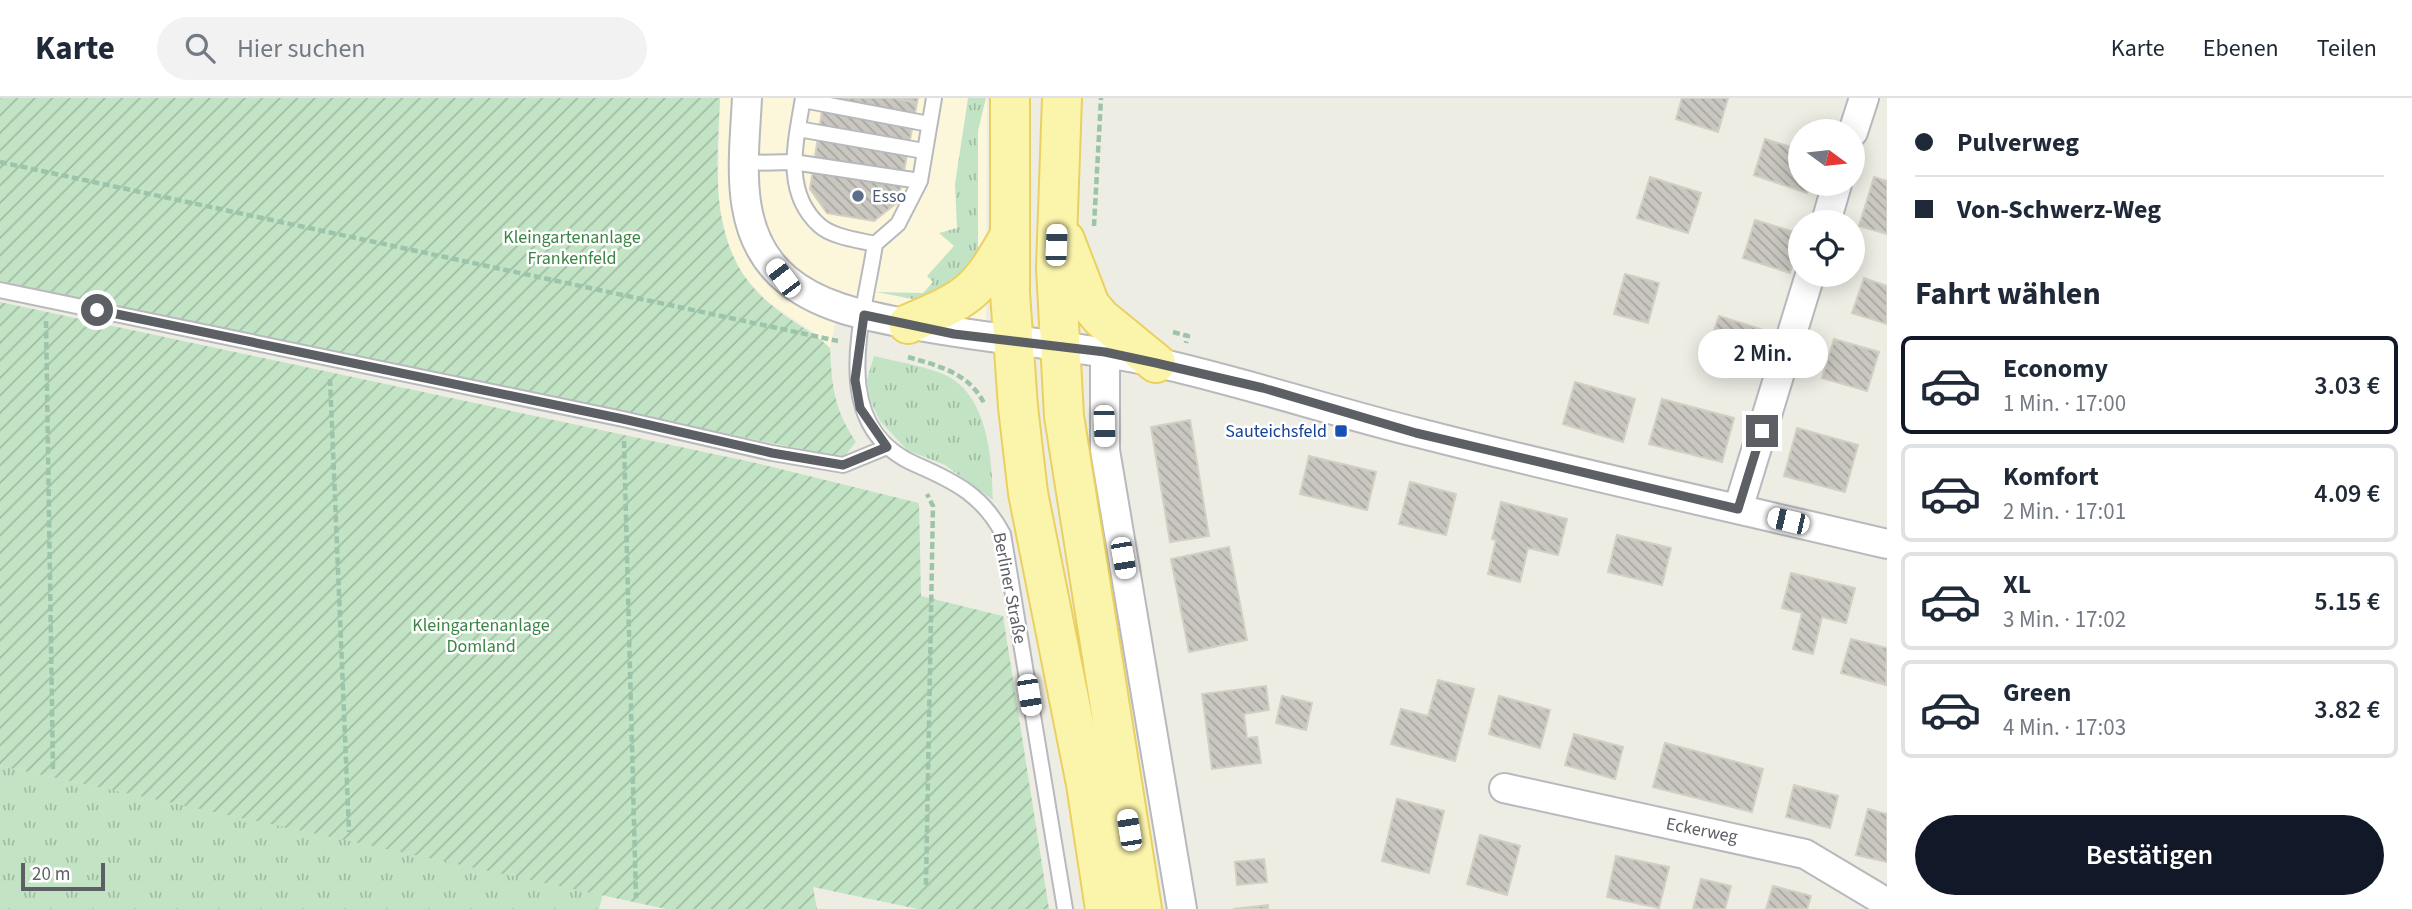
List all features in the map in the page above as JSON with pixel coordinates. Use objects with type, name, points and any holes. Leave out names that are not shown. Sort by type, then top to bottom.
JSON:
[{"type":"main road","points":[[1010,98],[1009,237],[1012,341],[1028,493],[1086,784],[1105,909]]},
{"type":"main road","points":[[1062,98],[1056,268],[1064,416],[1072,481],[1142,909]]},
{"type":"main road","points":[[1057,222],[1090,304],[1101,318],[1166,353]]},
{"type":"main road","points":[[908,324],[962,301],[986,277],[1009,237]]},
{"type":"street","points":[[747,98],[744,202],[757,243],[783,278],[810,296],[864,315],[1012,341],[1105,352],[1166,353],[1263,388],[1416,433],[1887,544]]},
{"type":"street","points":[[1857,119],[1864,98]]},
{"type":"street","points":[[1738,509],[1806,287]]},
{"type":"street","points":[[1105,352],[1105,450],[1182,909]]},
{"type":"street","name":"Eckerweg","points":[[1504,788],[1805,854],[1887,903]]},
{"type":"lane","points":[[929,124],[803,99],[793,162],[798,197],[820,226],[875,244],[898,224],[919,181],[929,124],[933,98]]},
{"type":"lane","points":[[798,129],[924,151]]},
{"type":"lane","points":[[744,163],[793,162],[919,181]]},
{"type":"lane","name":"Berliner Straße","points":[[875,244],[855,380],[860,408],[887,447],[914,464],[938,473],[973,495],[991,512],[1003,534],[1065,909]]},
{"type":"lane","points":[[0,290],[623,419],[772,453],[843,465],[887,447]]},
{"type":"path","points":[[1094,237],[1101,98]]},
{"type":"path","points":[[0,162],[860,345],[946,368],[961,376],[982,398],[988,412]]},
{"type":"path","points":[[45,299],[53,772]]},
{"type":"path","points":[[1166,353],[1188,336],[1166,353]]},
{"type":"path","points":[[329,357],[349,832]]},
{"type":"path","points":[[623,419],[636,898]]},
{"type":"path","points":[[914,464],[933,506],[926,885]]},
{"type":"shaded area","points":[[720,98],[987,98],[986,338],[838,308],[830,348],[813,332],[769,303],[735,266],[718,205]]},
{"type":"green space","name":"Kleingartenanlage Frankenfeld","points":[[0,98],[720,98],[718,181],[725,235],[749,282],[769,303],[830,348],[839,408],[856,442],[843,458],[0,281]]},
{"type":"green space","points":[[968,98],[986,98],[978,131],[978,248],[971,277],[923,301],[876,292],[923,293],[933,282],[927,276],[954,246],[939,233],[957,228],[955,184]]},
{"type":"green space","name":"Kleingartenanlage Domland","points":[[0,302],[756,463],[919,503],[921,596],[1003,616],[1049,909],[918,909],[813,887],[817,909],[666,909],[0,766]]},
{"type":"green space","points":[[874,356],[938,372],[955,381],[968,393],[984,426],[991,464],[993,500],[945,465],[907,450],[880,421],[870,400],[867,380]]},
{"type":"green space","points":[[0,766],[603,894],[599,909],[0,909]]},
{"type":"building","points":[[824,98],[894,98],[917,103],[898,202],[874,221],[827,213],[810,189]]},
{"type":"building","points":[[894,98],[918,98],[917,103]]},
{"type":"building","points":[[1682,98],[1728,98],[1718,132],[1676,119]]},
{"type":"building","points":[[1765,139],[1788,146],[1788,187],[1754,175]]},
{"type":"building","points":[[1650,177],[1701,193],[1688,233],[1637,218]]},
{"type":"building","points":[[1874,177],[1887,181],[1887,234],[1865,228],[1864,210]]},
{"type":"building","points":[[1755,220],[1788,230],[1788,272],[1743,258]]},
{"type":"building","points":[[1625,274],[1659,283],[1648,323],[1614,314]]},
{"type":"building","points":[[1865,278],[1887,286],[1887,324],[1852,313],[1861,287],[1865,287]]},
{"type":"building","points":[[1719,316],[1766,331],[1754,370],[1706,354]]},
{"type":"building","points":[[1834,339],[1879,352],[1867,391],[1822,378]]},
{"type":"building","points":[[1575,382],[1635,399],[1623,442],[1563,424]]},
{"type":"building","points":[[1662,399],[1734,418],[1722,462],[1649,444]]},
{"type":"building","points":[[1190,420],[1209,536],[1170,542],[1151,427]]},
{"type":"building","points":[[1797,428],[1858,445],[1845,492],[1784,476]]},
{"type":"building","points":[[1309,456],[1376,472],[1367,510],[1300,494]]},
{"type":"building","points":[[1410,482],[1456,494],[1446,535],[1399,524]]},
{"type":"building","points":[[1501,502],[1567,519],[1558,555],[1528,548],[1520,582],[1488,574],[1496,540],[1492,539]]},
{"type":"building","points":[[1617,535],[1671,548],[1662,585],[1608,572]]},
{"type":"building","points":[[1229,547],[1247,640],[1189,652],[1171,559]]},
{"type":"building","points":[[1791,573],[1855,588],[1846,623],[1822,617],[1813,654],[1793,649],[1802,613],[1782,608]]},
{"type":"building","points":[[1851,639],[1887,648],[1886,685],[1841,673]]},
{"type":"building","points":[[1438,680],[1474,689],[1455,761],[1391,744],[1401,709],[1428,716]]},
{"type":"building","points":[[1266,686],[1269,710],[1244,714],[1247,738],[1257,737],[1261,763],[1212,769],[1202,694]]},
{"type":"building","points":[[1282,696],[1312,703],[1306,730],[1276,723]]},
{"type":"building","points":[[1499,696],[1550,710],[1540,748],[1489,734]]},
{"type":"building","points":[[1574,734],[1623,747],[1615,779],[1565,765]]},
{"type":"building","points":[[1665,743],[1763,769],[1752,812],[1653,787]]},
{"type":"building","points":[[1794,785],[1838,796],[1830,828],[1786,817]]},
{"type":"building","points":[[1397,799],[1444,811],[1429,873],[1382,861]]},
{"type":"building","points":[[1868,809],[1887,814],[1887,862],[1856,855]]},
{"type":"building","points":[[1480,835],[1520,846],[1507,895],[1467,884]]},
{"type":"building","points":[[1616,856],[1669,867],[1659,908],[1607,897]]},
{"type":"building","points":[[1264,859],[1267,882],[1237,885],[1235,862]]},
{"type":"building","points":[[1701,879],[1731,886],[1725,909],[1693,909]]},
{"type":"building","points":[[1773,886],[1811,896],[1807,909],[1766,909]]},
{"type":"building","points":[[1268,905],[1268,909],[1233,909]]},
{"type":"place","name":"Esso","points":[[858,196]]},
{"type":"place","name":"Sauteichsfeld","points":[[1341,431]]},
{"type":"route","points":[[97,310],[623,419],[772,453],[843,465],[887,447],[860,408],[855,380],[864,315],[954,334],[1105,352],[1156,363],[1263,388],[1416,433],[1738,509],[1762,431]]}]
